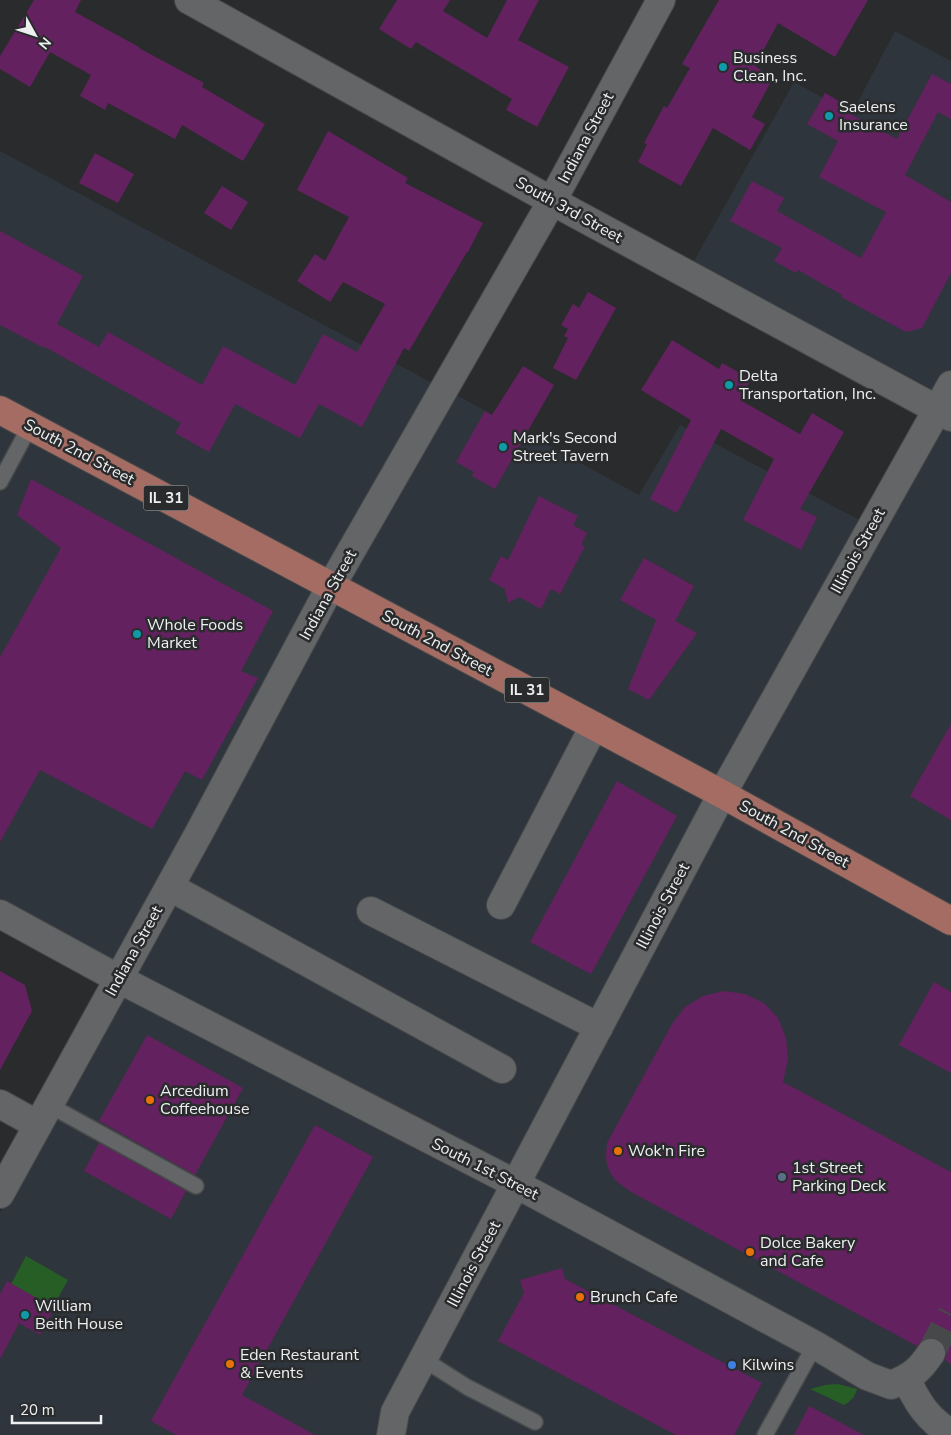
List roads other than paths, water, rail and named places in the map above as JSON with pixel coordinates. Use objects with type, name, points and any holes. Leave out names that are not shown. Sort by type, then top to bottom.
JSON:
[{"type":"main road","name":"South 2nd Street","points":[[0,410],[722,794],[951,921]]},
{"type":"street","name":"South 3rd Street","points":[[189,0],[552,201],[944,414]]},
{"type":"street","name":"Indiana Street","points":[[0,1194],[170,887],[332,587],[552,201],[661,0]]},
{"type":"street","name":"Illinois Street","points":[[391,1435],[395,1412],[722,794],[944,414],[951,385]]},
{"type":"street","points":[[501,905],[594,726]]},
{"type":"street","points":[[170,887],[502,1069]]},
{"type":"street","points":[[371,911],[598,1027]]},
{"type":"street","name":"South 1st Street","points":[[0,914],[119,979],[516,1184],[815,1345],[867,1376],[891,1385],[906,1379]]},
{"type":"street","points":[[0,1104],[44,1115]]},
{"type":"street","points":[[931,1353],[921,1368],[906,1379],[916,1400],[934,1422],[951,1434]]},
{"type":"lane","points":[[0,482],[30,426]]},
{"type":"lane","points":[[44,1115],[196,1186]]},
{"type":"lane","points":[[765,1435],[815,1345]]},
{"type":"lane","points":[[423,1359],[467,1386],[535,1422]]},
{"type":"tunnel","points":[[931,1353],[951,1314]]},
{"type":"place","name":"Business Clean, Inc.","points":[[723,67]]},
{"type":"place","name":"Saelens Insurance","points":[[829,116]]},
{"type":"place","name":"Delta Transportation, Inc.","points":[[729,385]]},
{"type":"place","name":"Mark's Second Street Tavern","points":[[503,447]]},
{"type":"place","name":"Whole Foods Market","points":[[137,634]]},
{"type":"place","name":"Arcedium Coffeehouse","points":[[150,1100]]},
{"type":"place","name":"Wok'n Fire","points":[[618,1151]]},
{"type":"place","name":"1st Street Parking Deck","points":[[782,1177]]},
{"type":"place","name":"Dolce Bakery and Cafe","points":[[750,1252]]},
{"type":"place","name":"Brunch Cafe","points":[[580,1297]]},
{"type":"place","name":"William Beith House","points":[[25,1315]]},
{"type":"place","name":"Eden Restaurant & Events","points":[[230,1364]]},
{"type":"place","name":"Kilwins","points":[[732,1365]]}]
